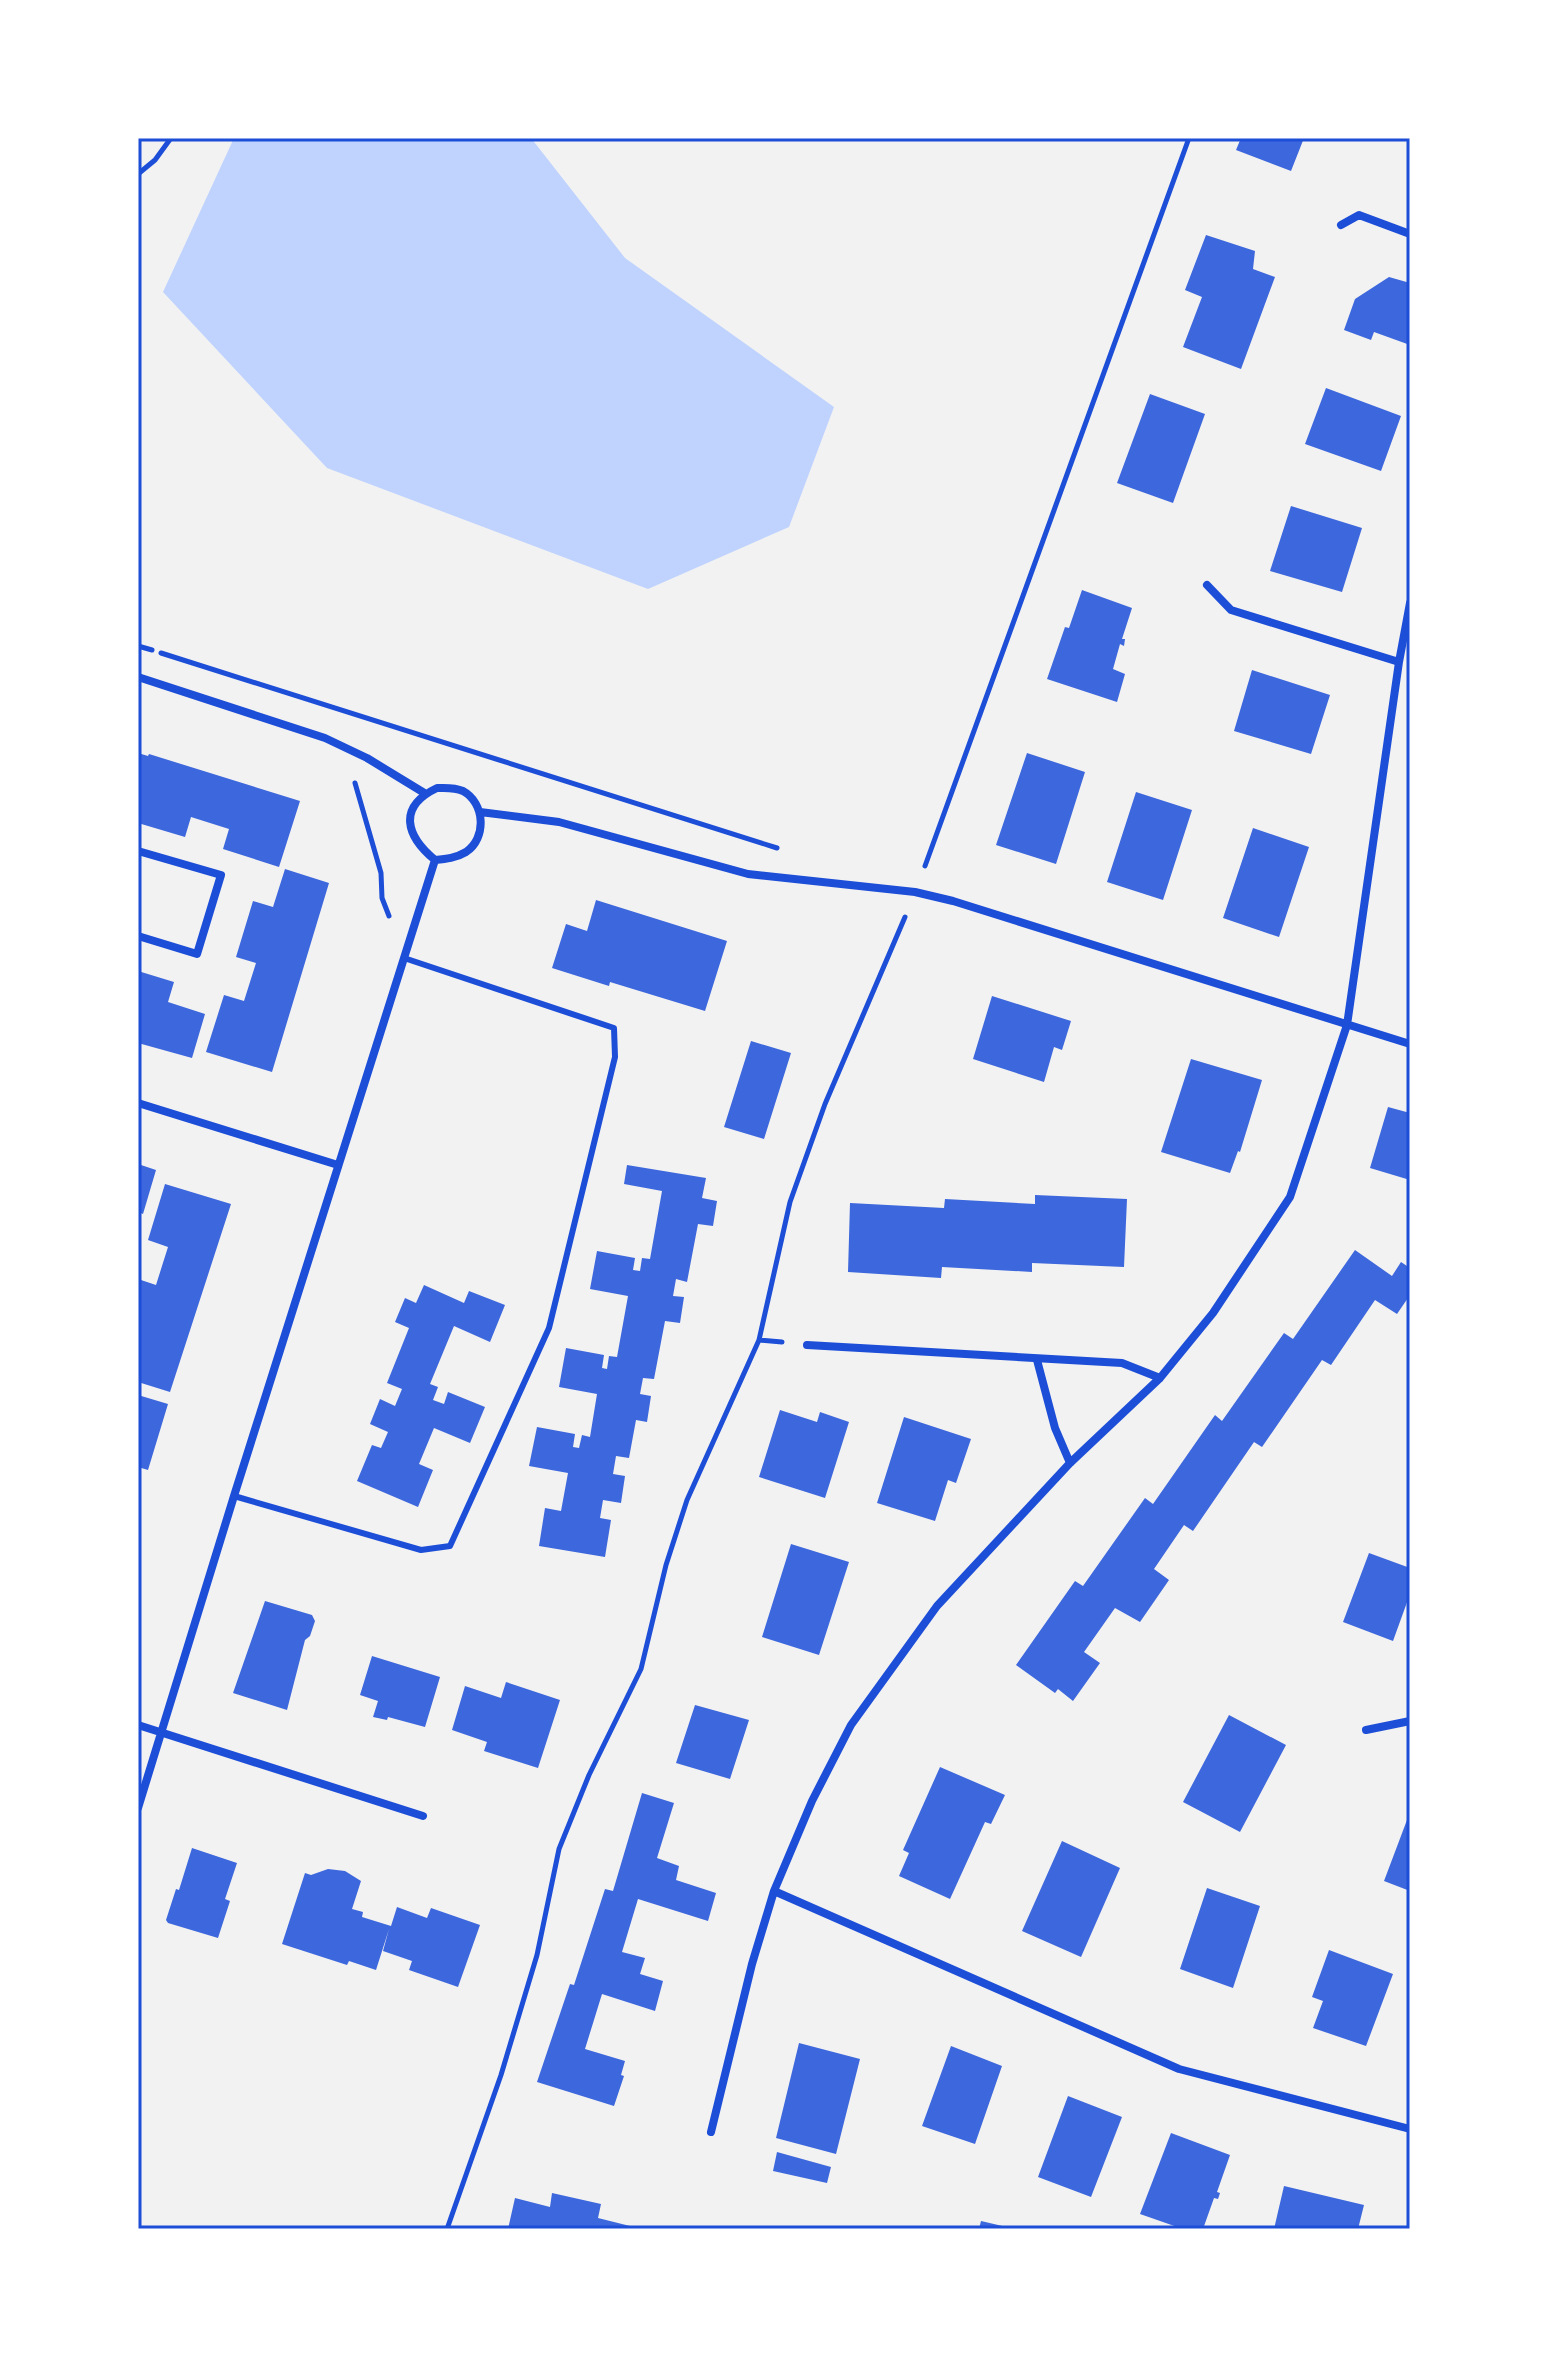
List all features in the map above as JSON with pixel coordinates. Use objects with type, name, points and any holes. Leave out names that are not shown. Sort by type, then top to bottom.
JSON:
[{"type":"street","points":[[1341,225],[1359,215],[1410,234]]},
{"type":"street","points":[[1207,585],[1231,610],[1399,662]]},
{"type":"street","points":[[711,2132],[752,1964],[774,1891],[812,1801],[851,1725],[937,1606],[1070,1463],[1160,1378],[1213,1313],[1290,1197],[1347,1025],[1410,603]]},
{"type":"street","points":[[138,677],[325,738],[367,758],[426,794]]},
{"type":"street","points":[[437,788],[463,792],[480,812],[481,830],[477,842],[454,858],[435,860],[412,837],[411,813],[417,802],[437,788]]},
{"type":"street","points":[[480,812],[559,822],[748,874],[915,892],[953,901],[1410,1044]]},
{"type":"street","points":[[138,851],[221,875],[197,954],[138,936]]},
{"type":"street","points":[[138,1808],[435,860]]},
{"type":"street","points":[[138,1103],[338,1165]]},
{"type":"street","points":[[807,1345],[1122,1363],[1160,1378]]},
{"type":"street","points":[[1037,1360],[1055,1428],[1070,1463]]},
{"type":"street","points":[[1366,1730],[1410,1721]]},
{"type":"street","points":[[138,1725],[423,1816]]},
{"type":"street","points":[[774,1891],[1179,2069],[1410,2129]]},
{"type":"lane","points":[[234,1496],[421,1550],[450,1546],[549,1328],[615,1057],[614,1028],[516,998],[404,958]]},
{"type":"path","points":[[138,174],[155,160],[171,138]]},
{"type":"path","points":[[447,2229],[510,2045],[537,1955],[559,1849],[589,1775],[641,1669],[666,1565],[687,1500],[759,1340],[790,1202],[820,1118],[915,892],[1189,138]]},
{"type":"path","points":[[138,646],[779,849]]},
{"type":"path","points":[[386,724],[354,777],[381,873],[382,898],[390,919],[412,933]]},
{"type":"water","points":[[234,138],[531,138],[625,258],[834,407],[789,527],[648,589],[327,468],[163,292]]},
{"type":"building","points":[[1241,138],[1304,138],[1291,171],[1236,150]]},
{"type":"building","points":[[1206,235],[1255,251],[1253,269],[1275,277],[1241,369],[1183,347],[1202,297],[1185,290]]},
{"type":"building","points":[[1389,277],[1410,283],[1410,345],[1374,332],[1371,340],[1344,330],[1355,299]]},
{"type":"building","points":[[1326,388],[1401,416],[1381,471],[1305,444]]},
{"type":"building","points":[[1150,394],[1205,414],[1173,503],[1117,483]]},
{"type":"building","points":[[1291,506],[1362,528],[1342,592],[1270,571]]},
{"type":"building","points":[[1082,590],[1132,608],[1122,639],[1125,639],[1124,646],[1120,644],[1113,669],[1125,674],[1117,702],[1047,679]]},
{"type":"building","points":[[1252,670],[1330,695],[1311,754],[1234,731]]},
{"type":"building","points":[[138,753],[300,801],[279,867],[223,849],[229,829],[191,817],[185,837],[138,823]]},
{"type":"building","points":[[1027,753],[1085,772],[1056,864],[996,845]]},
{"type":"building","points":[[1136,792],[1192,810],[1163,900],[1107,882]]},
{"type":"building","points":[[1253,828],[1309,847],[1279,937],[1223,918]]},
{"type":"building","points":[[285,869],[329,883],[272,1072],[206,1052],[224,995],[244,1001],[256,963],[236,957],[253,901],[273,907]]},
{"type":"building","points":[[596,900],[727,941],[705,1011],[552,968],[566,924],[587,931]]},
{"type":"building","points":[[138,971],[174,982],[168,1002],[205,1014],[192,1058],[138,1043]]},
{"type":"building","points":[[992,996],[1071,1021],[1062,1050],[1054,1047],[1044,1082],[973,1059]]},
{"type":"building","points":[[751,1041],[791,1053],[764,1139],[724,1127]]},
{"type":"building","points":[[1191,1059],[1262,1080],[1240,1152],[1230,1173],[1161,1152]]},
{"type":"building","points":[[1388,1107],[1410,1113],[1410,1180],[1370,1168]]},
{"type":"building","points":[[138,1164],[156,1170],[143,1214],[138,1212]]},
{"type":"building","points":[[627,1165],[706,1178],[702,1198],[717,1201],[713,1226],[698,1224],[687,1282],[676,1279],[673,1296],[684,1297],[680,1323],[665,1321],[654,1379],[643,1378],[640,1394],[651,1396],[647,1422],[636,1420],[629,1458],[616,1456],[613,1474],[625,1476],[621,1503],[603,1500],[600,1518],[611,1520],[605,1557],[539,1546],[545,1508],[561,1511],[568,1473],[529,1466],[537,1427],[575,1434],[573,1447],[579,1448],[582,1435],[590,1437],[597,1394],[559,1387],[566,1348],[604,1355],[602,1368],[607,1369],[609,1356],[617,1357],[628,1296],[590,1289],[597,1251],[635,1258],[633,1270],[640,1271],[642,1258],[650,1259],[662,1191],[624,1184]]},
{"type":"building","points":[[165,1184],[231,1204],[170,1392],[138,1382],[138,1279],[156,1285],[168,1247],[148,1240]]},
{"type":"building","points":[[1035,1195],[1127,1199],[1124,1267],[1032,1263],[1032,1272],[942,1267],[941,1278],[848,1272],[850,1203],[944,1208],[945,1199],[1035,1204]]},
{"type":"building","points":[[1355,1250],[1392,1276],[1401,1262],[1410,1268],[1410,1295],[1397,1314],[1375,1300],[1331,1365],[1322,1360],[1262,1447],[1254,1442],[1193,1531],[1184,1525],[1154,1569],[1169,1580],[1140,1622],[1115,1608],[1084,1652],[1100,1663],[1073,1701],[1058,1689],[1055,1693],[1016,1665],[1075,1581],[1083,1586],[1145,1498],[1153,1504],[1215,1415],[1222,1421],[1284,1333],[1293,1339]]},
{"type":"building","points":[[424,1285],[464,1303],[469,1291],[505,1305],[490,1342],[454,1326],[430,1384],[438,1387],[433,1400],[444,1404],[448,1392],[485,1407],[470,1443],[434,1428],[419,1464],[433,1470],[418,1507],[357,1481],[372,1445],[381,1448],[388,1432],[370,1424],[380,1399],[395,1406],[402,1389],[387,1383],[409,1328],[395,1322],[405,1298],[416,1303]]},
{"type":"building","points":[[138,1395],[168,1404],[148,1470],[138,1467]]},
{"type":"building","points":[[780,1410],[817,1422],[820,1412],[849,1422],[825,1498],[759,1477]]},
{"type":"building","points":[[904,1417],[971,1439],[956,1483],[948,1480],[935,1521],[877,1503]]},
{"type":"building","points":[[791,1544],[849,1562],[819,1655],[762,1637]]},
{"type":"building","points":[[1369,1553],[1410,1568],[1410,1594],[1393,1641],[1343,1622]]},
{"type":"building","points":[[265,1601],[312,1615],[315,1621],[310,1636],[305,1640],[287,1710],[233,1693]]},
{"type":"building","points":[[372,1656],[440,1677],[425,1727],[388,1717],[387,1720],[373,1717],[378,1701],[360,1695]]},
{"type":"building","points":[[506,1682],[560,1700],[538,1768],[484,1751],[487,1742],[452,1730],[465,1686],[501,1698]]},
{"type":"building","points":[[695,1705],[749,1720],[730,1779],[676,1763]]},
{"type":"building","points":[[1229,1715],[1286,1745],[1240,1832],[1183,1802]]},
{"type":"building","points":[[940,1767],[1005,1795],[991,1824],[985,1822],[950,1899],[899,1876],[909,1853],[903,1850]]},
{"type":"building","points":[[642,1793],[674,1803],[657,1858],[679,1866],[676,1880],[716,1893],[708,1921],[638,1899],[622,1952],[645,1958],[640,1974],[663,1981],[655,2011],[602,1994],[585,2049],[625,2061],[621,2075],[624,2076],[614,2106],[537,2082],[570,1984],[574,1985],[605,1889],[613,1891]]},
{"type":"building","points":[[1410,1812],[1410,1891],[1384,1881]]},
{"type":"building","points":[[1062,1841],[1120,1868],[1081,1957],[1022,1931]]},
{"type":"building","points":[[192,1848],[237,1863],[225,1899],[230,1901],[218,1938],[166,1920]]},
{"type":"building","points":[[328,1869],[345,1871],[361,1881],[352,1909],[363,1912],[362,1917],[391,1926],[397,1907],[427,1918],[431,1908],[480,1925],[458,1987],[409,1970],[412,1961],[383,1951],[389,1929],[376,1970],[349,1961],[347,1965],[282,1944],[305,1873],[311,1875]]},
{"type":"building","points":[[1207,1888],[1260,1906],[1233,1988],[1180,1969]]},
{"type":"building","points":[[1329,1950],[1393,1974],[1366,2046],[1313,2028],[1323,2001],[1312,1997]]},
{"type":"building","points":[[799,2043],[860,2059],[836,2154],[776,2138]]},
{"type":"building","points":[[951,2046],[1002,2066],[975,2144],[922,2126]]},
{"type":"building","points":[[1068,2096],[1122,2117],[1091,2197],[1038,2177]]},
{"type":"building","points":[[1171,2133],[1230,2155],[1217,2192],[1220,2193],[1218,2199],[1214,2198],[1203,2229],[1183,2229],[1140,2214]]},
{"type":"building","points":[[777,2152],[831,2167],[827,2183],[773,2171]]},
{"type":"building","points":[[1284,2186],[1364,2205],[1358,2229],[1274,2229]]},
{"type":"building","points":[[552,2193],[601,2204],[598,2218],[642,2229],[508,2229],[515,2198],[550,2207]]},
{"type":"building","points":[[981,2221],[1011,2228],[1011,2229],[979,2229]]}]
